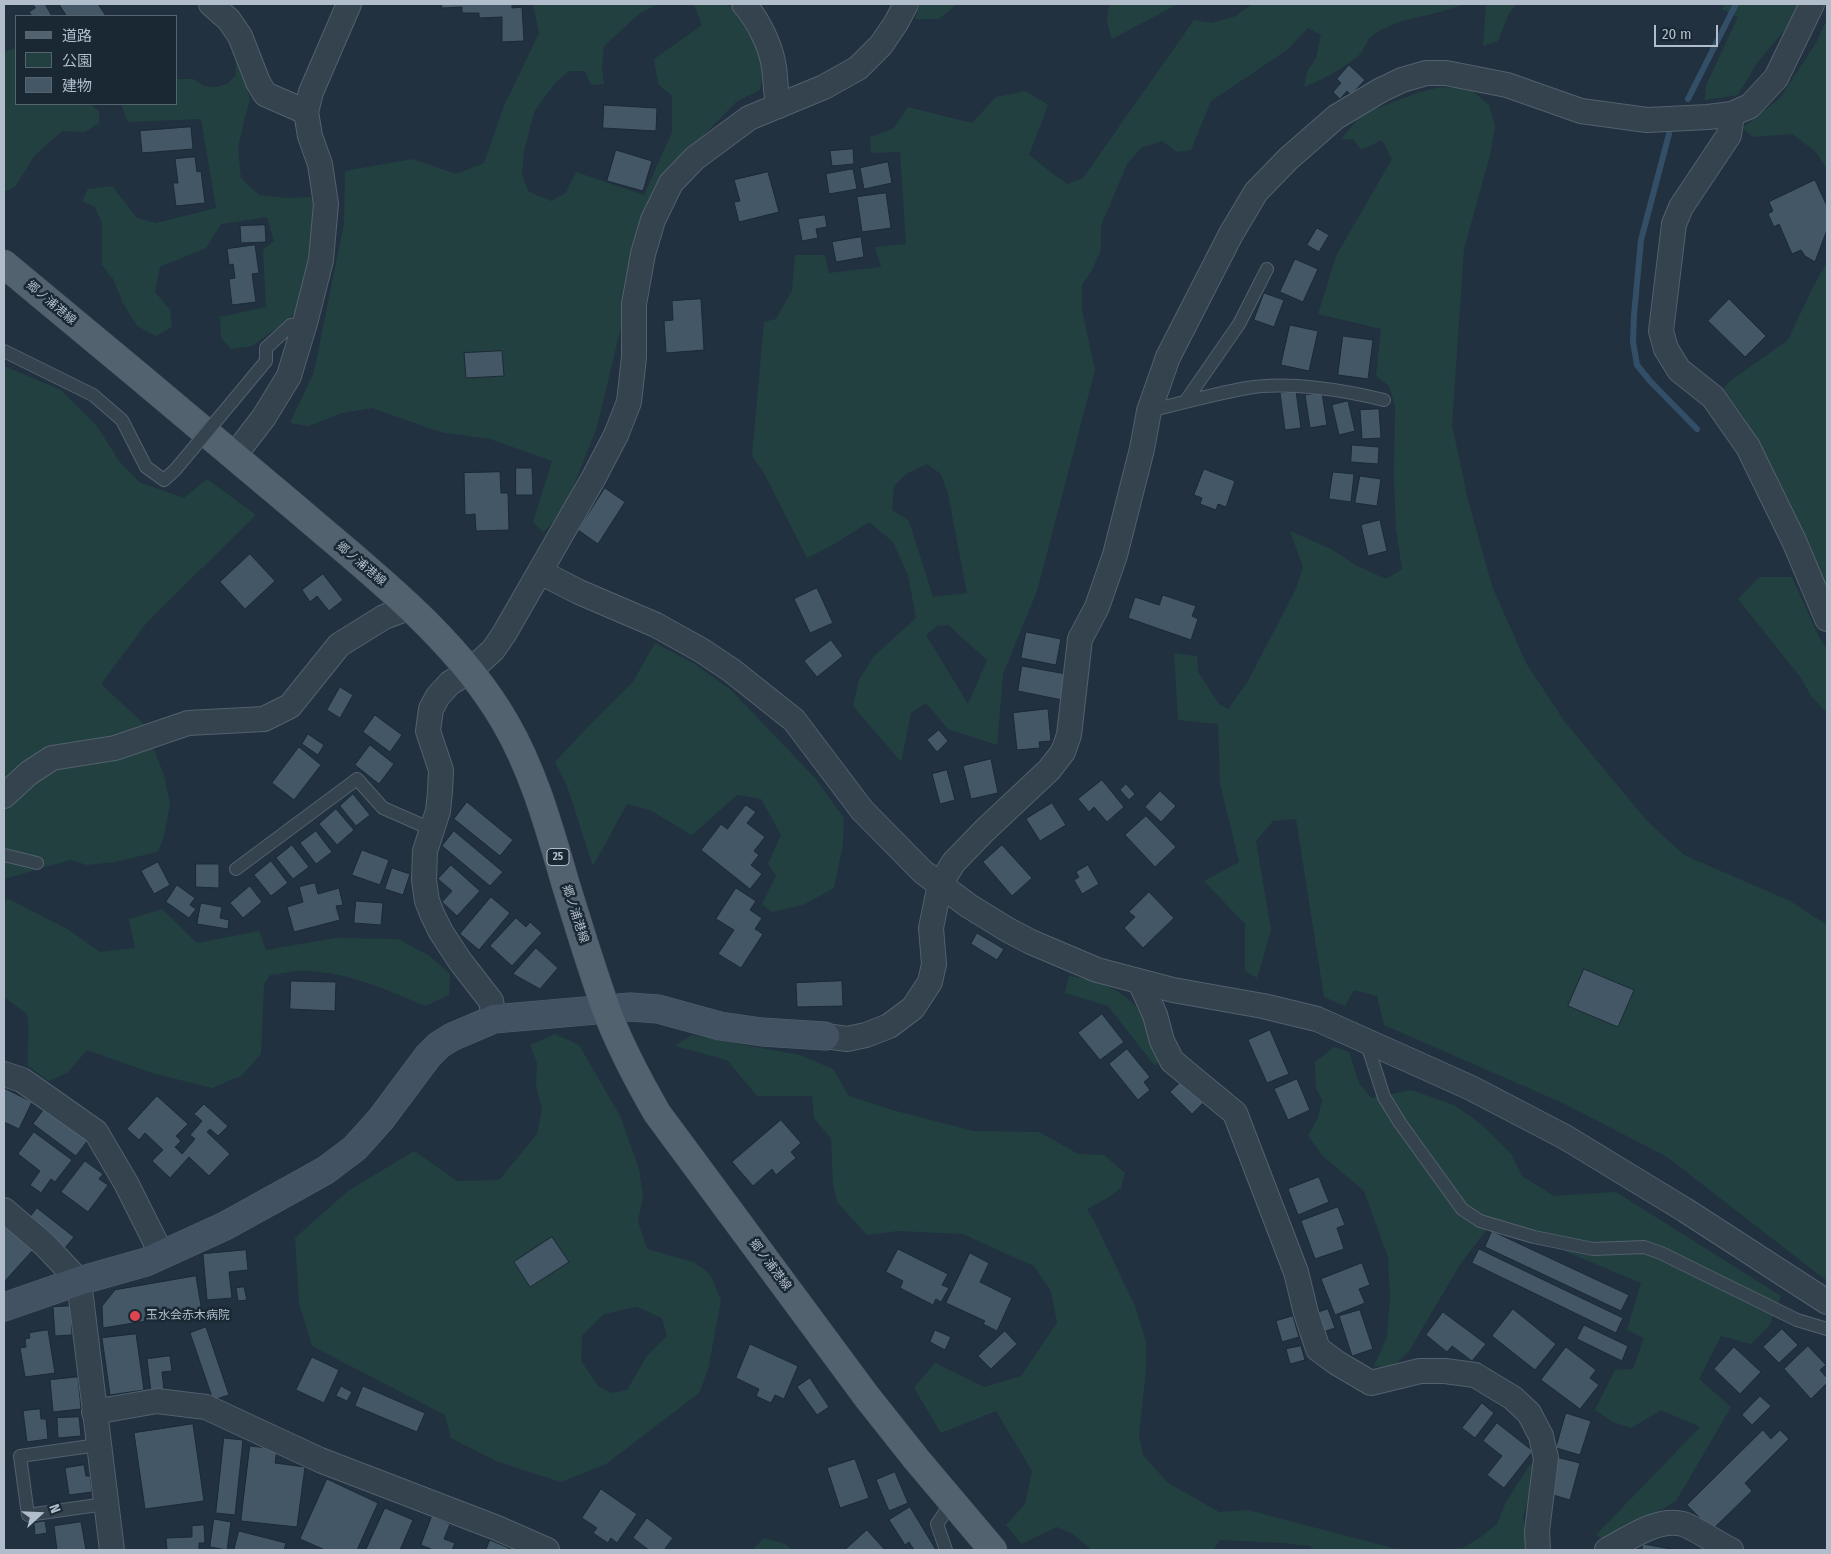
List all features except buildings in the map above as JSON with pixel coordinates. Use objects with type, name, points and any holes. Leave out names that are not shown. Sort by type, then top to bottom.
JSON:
[{"type":"main road","name":"郷ノ浦港線","points":[[4,264],[411,607],[470,671],[505,721],[528,767],[546,814],[565,884],[606,1010],[657,1113],[867,1397],[993,1550]]},
{"type":"street","points":[[211,4],[229,20],[240,36],[258,82],[265,94],[306,112]]},
{"type":"street","points":[[234,456],[264,417],[289,376],[305,323],[321,260],[326,204],[320,164],[310,136],[306,112],[311,92],[349,4]]},
{"type":"street","points":[[744,4],[770,46],[774,68],[775,94],[779,106]]},
{"type":"street","points":[[494,1019],[491,1001],[460,961],[441,932],[427,901],[424,880],[425,851],[438,810],[440,770],[428,731],[431,709],[438,696],[450,683],[470,671],[493,650],[504,634],[616,435],[629,402],[634,357],[634,304],[643,254],[653,220],[671,183],[695,158],[749,118],[824,87],[858,68],[881,45],[906,4]]},
{"type":"street","points":[[4,1307],[78,1281],[146,1262],[226,1226],[326,1170],[355,1148],[381,1119],[428,1056],[439,1046],[452,1036],[494,1019],[630,1007],[658,1009],[720,1026],[762,1032],[847,1039],[866,1035],[889,1026],[913,1008],[930,982],[934,964],[931,928],[940,884],[960,856],[984,830],[1049,770],[1063,752],[1069,735],[1080,639],[1097,607],[1115,555],[1142,449],[1149,411],[1168,357],[1230,234],[1256,192],[1288,159],[1336,117],[1381,90],[1402,80],[1426,73],[1446,73],[1507,85],[1581,111],[1647,120],[1732,114],[1750,106],[1776,78],[1812,4]]},
{"type":"street","points":[[1732,114],[1729,135],[1681,207],[1674,224],[1661,331],[1666,349],[1679,370],[1713,396],[1748,447],[1794,541],[1827,619]]},
{"type":"street","points":[[540,572],[579,592],[656,625],[701,650],[731,670],[794,720],[862,810],[922,872],[1008,930],[1031,942],[1097,970],[1173,990],[1263,1006],[1318,1019],[1471,1088],[1565,1138],[1685,1210],[1827,1302]]},
{"type":"street","points":[[4,796],[29,773],[52,758],[115,748],[188,723],[264,719],[290,706],[338,645],[384,617],[411,607]]},
{"type":"street","points":[[1140,982],[1155,1015],[1162,1041],[1172,1061],[1235,1113],[1296,1272],[1313,1339],[1318,1349],[1371,1383],[1420,1371],[1445,1371],[1475,1375],[1513,1398],[1529,1412],[1541,1436],[1546,1458],[1537,1530],[1538,1550]]},
{"type":"street","points":[[4,1074],[22,1080],[96,1132],[126,1183],[162,1255]]},
{"type":"street","points":[[4,1210],[44,1244],[78,1281],[112,1550]]},
{"type":"street","points":[[94,1412],[157,1401],[206,1407],[320,1460],[497,1528],[547,1550]]},
{"type":"street","points":[[1607,1550],[1650,1527],[1667,1524],[1682,1524],[1731,1550]]},
{"type":"lane","points":[[1185,402],[1239,324],[1267,269]]},
{"type":"lane","points":[[4,350],[93,395],[122,420],[146,467],[164,480],[175,470],[266,361],[266,348],[291,325],[305,323]]},
{"type":"lane","points":[[1149,411],[1248,388],[1285,385],[1361,394],[1384,400]]},
{"type":"lane","points":[[236,869],[357,779],[383,808],[431,830]]},
{"type":"lane","points":[[4,855],[37,862]]},
{"type":"lane","points":[[1366,1041],[1384,1097],[1400,1123],[1462,1209],[1480,1221],[1534,1237],[1593,1249],[1644,1247],[1670,1257],[1797,1320],[1827,1329]]},
{"type":"lane","points":[[98,1445],[20,1456],[28,1515],[105,1504]]},
{"type":"lane","points":[[946,1550],[937,1524],[952,1502]]},
{"type":"green space","points":[[533,4],[658,4],[639,14],[604,46],[602,67],[604,84],[591,85],[585,71],[569,71],[555,83],[534,112],[524,151],[522,175],[529,192],[551,201],[566,193],[576,172],[644,195],[672,132],[672,96],[658,84],[654,59],[702,25],[695,6],[691,4],[726,4],[732,8],[751,33],[764,61],[760,90],[736,102],[675,165],[626,306],[597,427],[563,513],[543,532],[533,522],[552,461],[490,439],[440,432],[372,408],[342,413],[308,426],[290,423],[314,372],[344,223],[345,171],[413,159],[456,174],[484,163],[504,106],[539,33]]},
{"type":"green space","points":[[920,4],[957,4],[939,19],[915,19]]},
{"type":"green space","points":[[1109,4],[1178,4],[1112,39],[1107,22]]},
{"type":"green space","points":[[1252,4],[1463,4],[1384,28],[1371,37],[1360,54],[1349,63],[1304,87],[1307,72],[1316,58],[1321,35],[1308,28],[1287,50],[1211,101],[1191,150],[1177,152],[1162,141],[1141,148],[1127,164],[1101,226],[1101,250],[1092,270],[1082,285],[1082,310],[1095,370],[1037,591],[1003,674],[997,745],[948,729],[926,703],[911,713],[901,762],[853,706],[859,680],[874,656],[916,618],[908,575],[893,542],[869,522],[831,546],[807,558],[764,473],[752,456],[764,322],[776,319],[792,291],[795,255],[825,255],[829,273],[881,267],[875,247],[906,244],[900,152],[871,153],[870,137],[893,129],[908,107],[972,123],[996,97],[1026,91],[1048,105],[1029,155],[1068,184],[1083,178],[1194,20],[1212,23],[1236,16]],"holes":[[[927,464],[941,474],[948,494],[967,593],[933,597],[909,521],[892,510],[894,486],[906,474]],[[948,625],[987,660],[968,704],[926,635],[937,626]]]},
{"type":"green space","points":[[1486,4],[1517,4],[1509,13],[1498,41],[1483,46]]},
{"type":"green space","points":[[1725,4],[1803,4],[1802,9],[1756,64],[1738,95],[1705,100],[1706,85],[1738,17],[1722,9]]},
{"type":"green space","points":[[1827,19],[1827,169],[1815,151],[1792,134],[1753,137],[1742,128],[1780,98],[1816,43]]},
{"type":"green space","points":[[15,48],[15,105],[91,105],[99,111],[99,123],[85,132],[62,131],[35,155],[15,187],[4,192],[4,52]]},
{"type":"green space","points":[[236,60],[244,67],[250,101],[238,148],[241,178],[259,195],[287,198],[311,197],[318,210],[302,305],[288,320],[252,346],[231,349],[221,338],[220,317],[266,307],[263,250],[274,241],[267,217],[221,224],[206,248],[160,267],[155,292],[170,310],[172,327],[156,336],[137,326],[123,303],[113,279],[102,265],[102,223],[95,207],[82,201],[88,189],[112,186],[137,218],[156,223],[216,208],[201,119],[128,122],[121,105],[178,105],[178,79],[193,79],[204,86],[215,87],[227,84],[236,75]]},
{"type":"green space","points":[[1440,87],[1470,89],[1489,105],[1495,126],[1490,155],[1464,249],[1452,425],[1468,500],[1492,586],[1526,663],[1565,722],[1647,821],[1684,855],[1790,901],[1827,925],[1827,1281],[1667,1157],[1565,1104],[1384,1025],[1377,996],[1354,990],[1345,1006],[1324,997],[1296,819],[1273,821],[1256,841],[1271,930],[1257,978],[1245,971],[1245,924],[1204,881],[1239,862],[1220,783],[1218,724],[1178,720],[1174,653],[1197,656],[1198,672],[1219,704],[1228,709],[1248,681],[1296,589],[1303,567],[1290,531],[1331,549],[1357,566],[1386,579],[1402,569],[1396,530],[1394,479],[1395,406],[1389,386],[1376,376],[1381,329],[1318,314],[1336,256],[1392,159],[1382,140],[1361,150],[1354,140],[1341,139],[1362,114],[1417,93]]},
{"type":"green space","points":[[1827,262],[1827,592],[1782,487],[1743,416],[1723,389],[1730,381],[1788,340]]},
{"type":"green space","points":[[4,366],[61,390],[97,426],[119,461],[139,482],[184,498],[207,479],[256,515],[148,621],[101,684],[144,724],[164,775],[170,804],[163,840],[157,852],[115,862],[87,865],[70,860],[4,879]]},
{"type":"green space","points":[[1759,577],[1792,577],[1819,637],[1827,649],[1827,713],[1811,696],[1801,678],[1738,599]]},
{"type":"green space","points":[[655,643],[693,663],[731,690],[815,778],[844,818],[843,844],[834,888],[803,905],[772,912],[762,904],[776,876],[768,864],[781,835],[761,799],[737,795],[692,835],[650,810],[627,804],[593,866],[567,786],[555,762],[633,682]]},
{"type":"green space","points":[[7,898],[69,930],[100,952],[135,948],[129,919],[162,909],[197,943],[259,931],[266,950],[335,938],[398,939],[428,955],[450,974],[449,995],[425,1006],[383,988],[324,972],[303,971],[270,975],[264,984],[261,1054],[241,1076],[212,1088],[152,1073],[87,1050],[68,1072],[49,1081],[28,1066],[27,1014],[4,997],[4,906]]},
{"type":"green space","points":[[1069,976],[1111,988],[1121,993],[1137,1008],[1150,1026],[1163,1055],[1155,1066],[1108,1006],[1065,993]]},
{"type":"green space","points":[[555,1034],[579,1045],[620,1116],[639,1169],[643,1196],[638,1221],[647,1249],[693,1262],[710,1274],[721,1300],[708,1370],[699,1393],[606,1464],[561,1482],[498,1462],[451,1438],[445,1415],[312,1346],[299,1303],[295,1238],[348,1191],[414,1151],[457,1181],[499,1180],[537,1134],[542,1109],[536,1085],[537,1063],[530,1045]],"holes":[[[637,1307],[662,1318],[667,1336],[647,1356],[627,1390],[612,1393],[599,1387],[581,1361],[582,1336],[604,1314]]]},
{"type":"green space","points":[[691,1035],[800,1055],[833,1069],[849,1096],[896,1111],[973,1131],[1039,1132],[1078,1154],[1104,1155],[1125,1173],[1121,1188],[1087,1209],[1135,1306],[1146,1342],[1146,1370],[1139,1435],[1143,1455],[1168,1483],[1219,1512],[1248,1510],[1400,1550],[1312,1550],[1311,1546],[1284,1543],[1220,1540],[1213,1550],[1092,1550],[1073,1534],[1057,1527],[1021,1544],[1006,1525],[1025,1504],[1032,1471],[996,1411],[941,1433],[914,1388],[935,1363],[984,1387],[1021,1376],[1057,1323],[1051,1291],[1034,1266],[963,1234],[898,1231],[867,1235],[837,1202],[833,1183],[831,1139],[814,1118],[812,1096],[757,1096],[727,1060],[675,1046]]},
{"type":"green space","points":[[1334,1047],[1349,1052],[1359,1083],[1371,1098],[1411,1090],[1454,1105],[1482,1125],[1511,1154],[1522,1176],[1554,1196],[1616,1192],[1781,1296],[1769,1326],[1751,1344],[1721,1336],[1699,1379],[1731,1407],[1676,1501],[1607,1542],[1596,1535],[1700,1427],[1661,1410],[1631,1428],[1613,1422],[1595,1410],[1615,1370],[1633,1369],[1644,1338],[1627,1330],[1641,1283],[1493,1221],[1459,1266],[1409,1351],[1393,1367],[1374,1366],[1387,1337],[1390,1296],[1388,1257],[1364,1191],[1323,1156],[1308,1136],[1318,1117],[1322,1100],[1316,1088],[1315,1062]]},
{"type":"green space","points":[[1531,1463],[1536,1474],[1523,1517],[1528,1550],[1441,1550],[1463,1548],[1497,1524],[1506,1502]]},
{"type":"green space","points":[[764,1538],[785,1544],[792,1550],[752,1550]]},
{"type":"waterway","points":[[1688,99],[1736,4]]},
{"type":"waterway","points":[[1669,134],[1641,240],[1633,342],[1637,365],[1697,429]]},
{"type":"place","name":"玉水会赤木病院","points":[[135,1316]]}]
